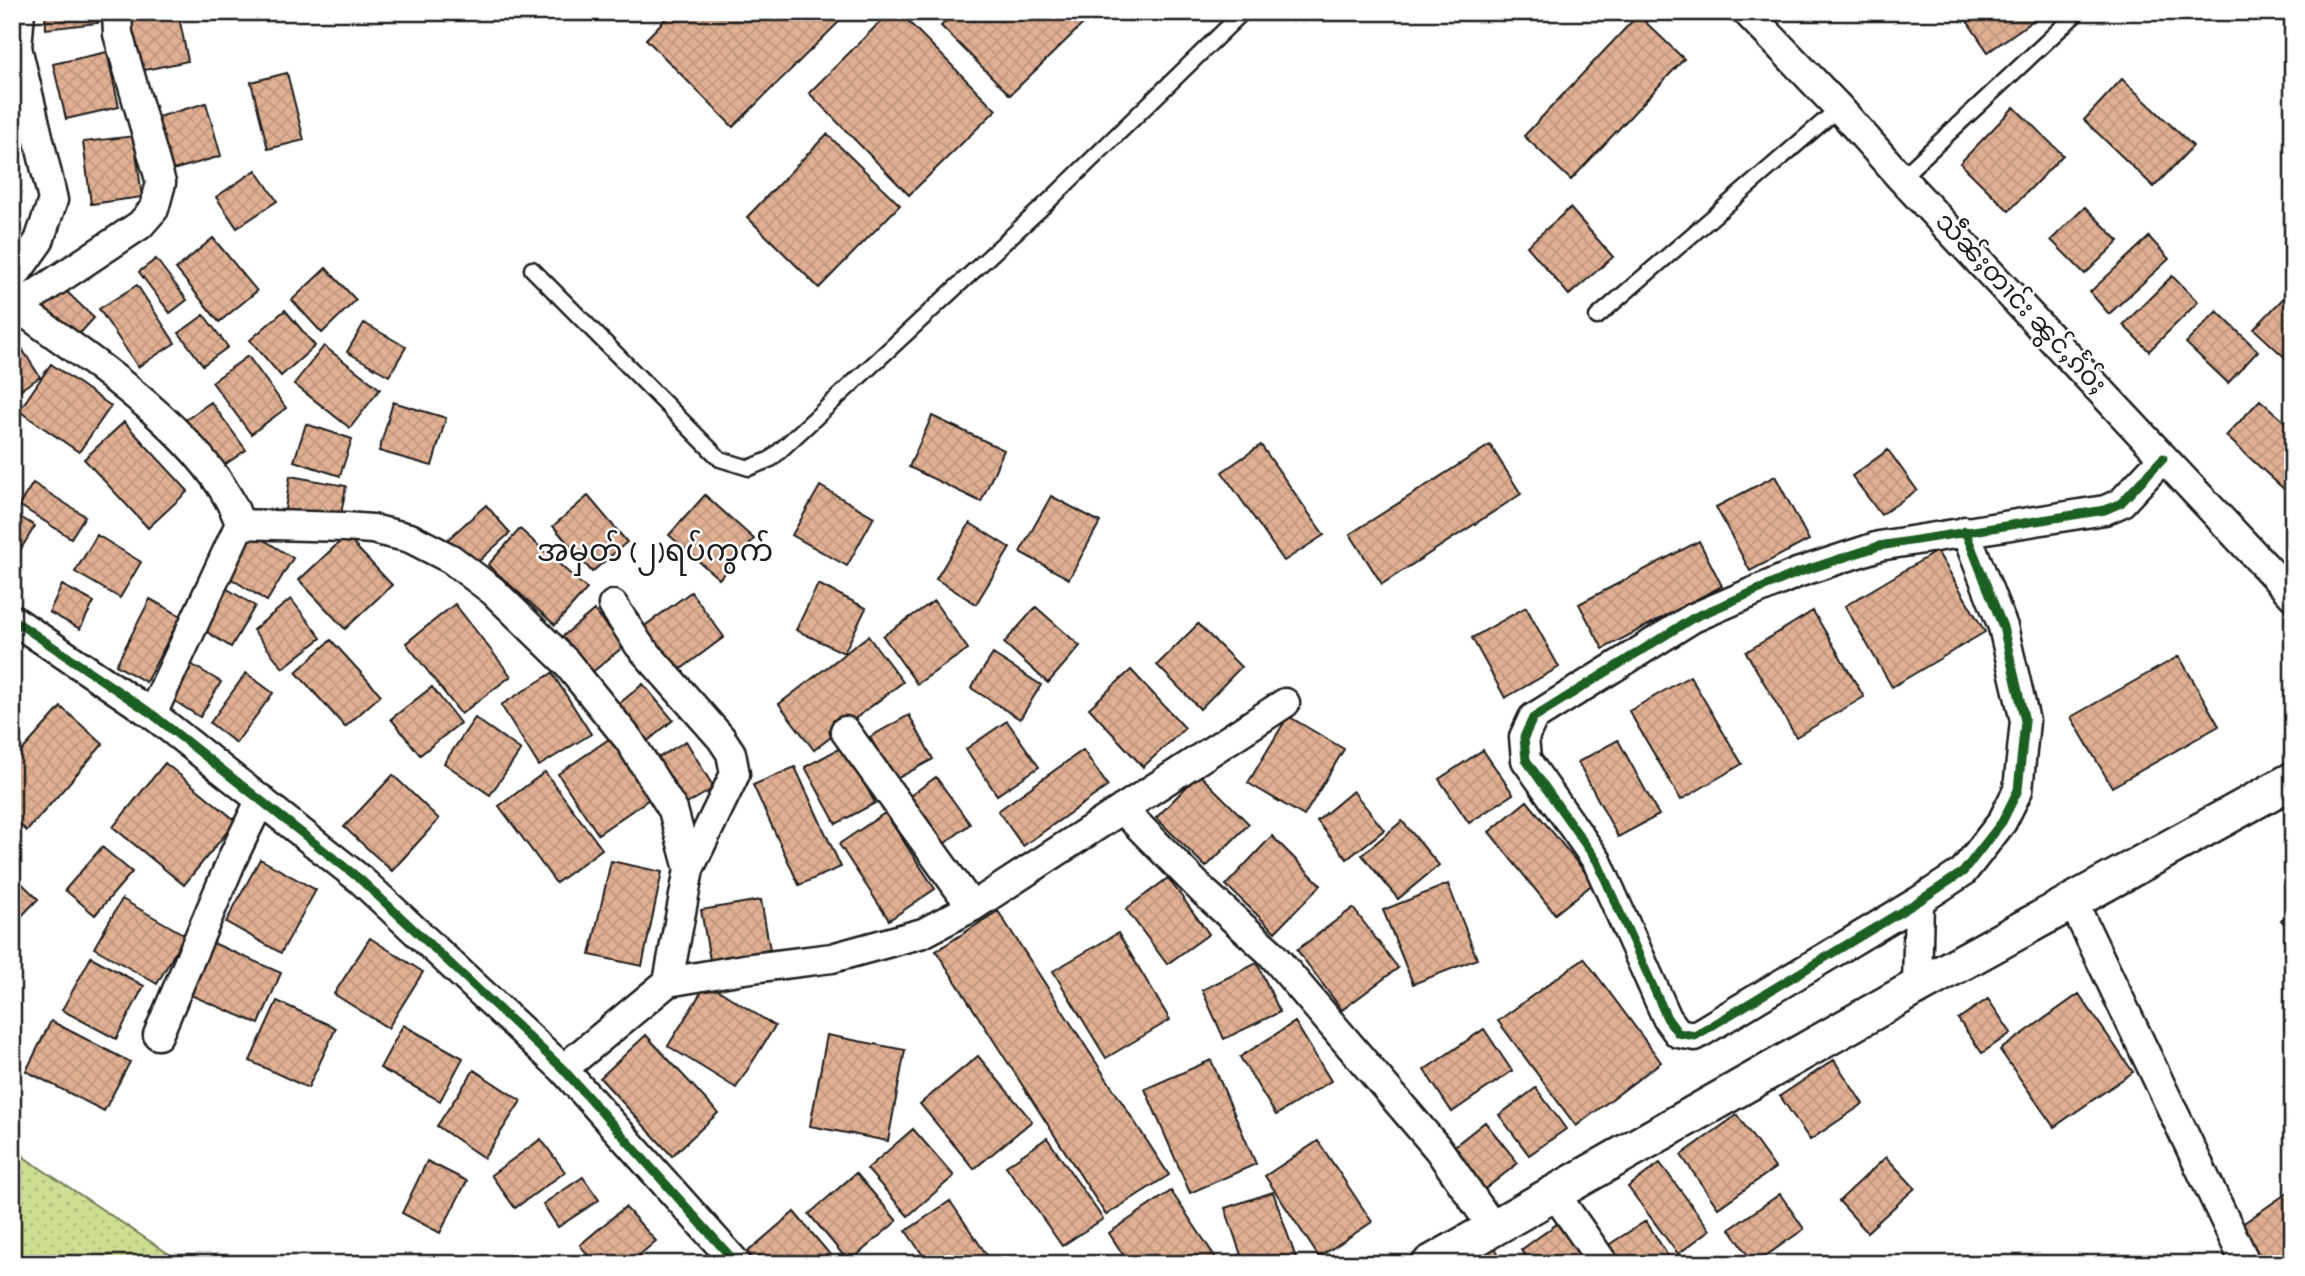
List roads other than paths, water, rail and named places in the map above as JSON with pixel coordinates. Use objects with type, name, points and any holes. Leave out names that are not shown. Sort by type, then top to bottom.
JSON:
[{"type":"street","points":[[12,279],[40,241],[53,200],[15,44],[20,12]]},
{"type":"street","points":[[117,12],[118,34],[161,183],[154,209],[140,225],[15,309],[87,358],[162,417],[206,466],[234,506],[240,524],[152,714]]},
{"type":"street","name":"သဵၼ်ႈတၢင်း ၼွင်ႇၵႅဝ်ႈ","points":[[1747,12],[2293,596]]},
{"type":"street","points":[[1965,531],[2003,627],[2025,721],[2018,790],[2001,822],[1963,872],[1919,901],[1695,1036],[1678,1033],[1667,1018],[1597,861],[1526,760],[1524,737],[1533,718],[1693,618],[1797,573],[1879,546],[1965,531],[2105,510],[2121,503],[2163,458]]},
{"type":"street","points":[[240,524],[372,529],[410,538],[451,559],[493,591],[565,661],[629,740],[673,810],[689,869]]},
{"type":"street","points":[[613,605],[639,645],[721,738],[731,753],[735,774],[689,869],[668,982]]},
{"type":"street","points":[[12,619],[152,714],[361,880],[563,1069],[737,1264]]},
{"type":"street","points":[[563,1069],[668,982],[832,958],[923,933],[972,907],[1285,703]]},
{"type":"street","points":[[845,731],[972,907]]},
{"type":"street","points":[[1430,1264],[1917,987],[2293,780]]},
{"type":"street","points":[[158,1035],[234,855],[261,799]]},
{"type":"street","points":[[1122,809],[1204,892],[1270,952],[1439,1150],[1494,1229]]},
{"type":"street","points":[[1917,987],[1919,901]]},
{"type":"street","points":[[2073,902],[2246,1264]]},
{"type":"street","points":[[1555,1194],[1604,1264]]},
{"type":"lane","points":[[531,269],[720,459],[749,468],[771,459],[791,441],[1049,201],[1243,12]]},
{"type":"lane","points":[[1901,178],[2076,14]]},
{"type":"lane","points":[[1597,317],[1839,108]]},
{"type":"district","name":"အမှတ် (၂)ရပ်ကွက်","points":[[655,555]]}]
